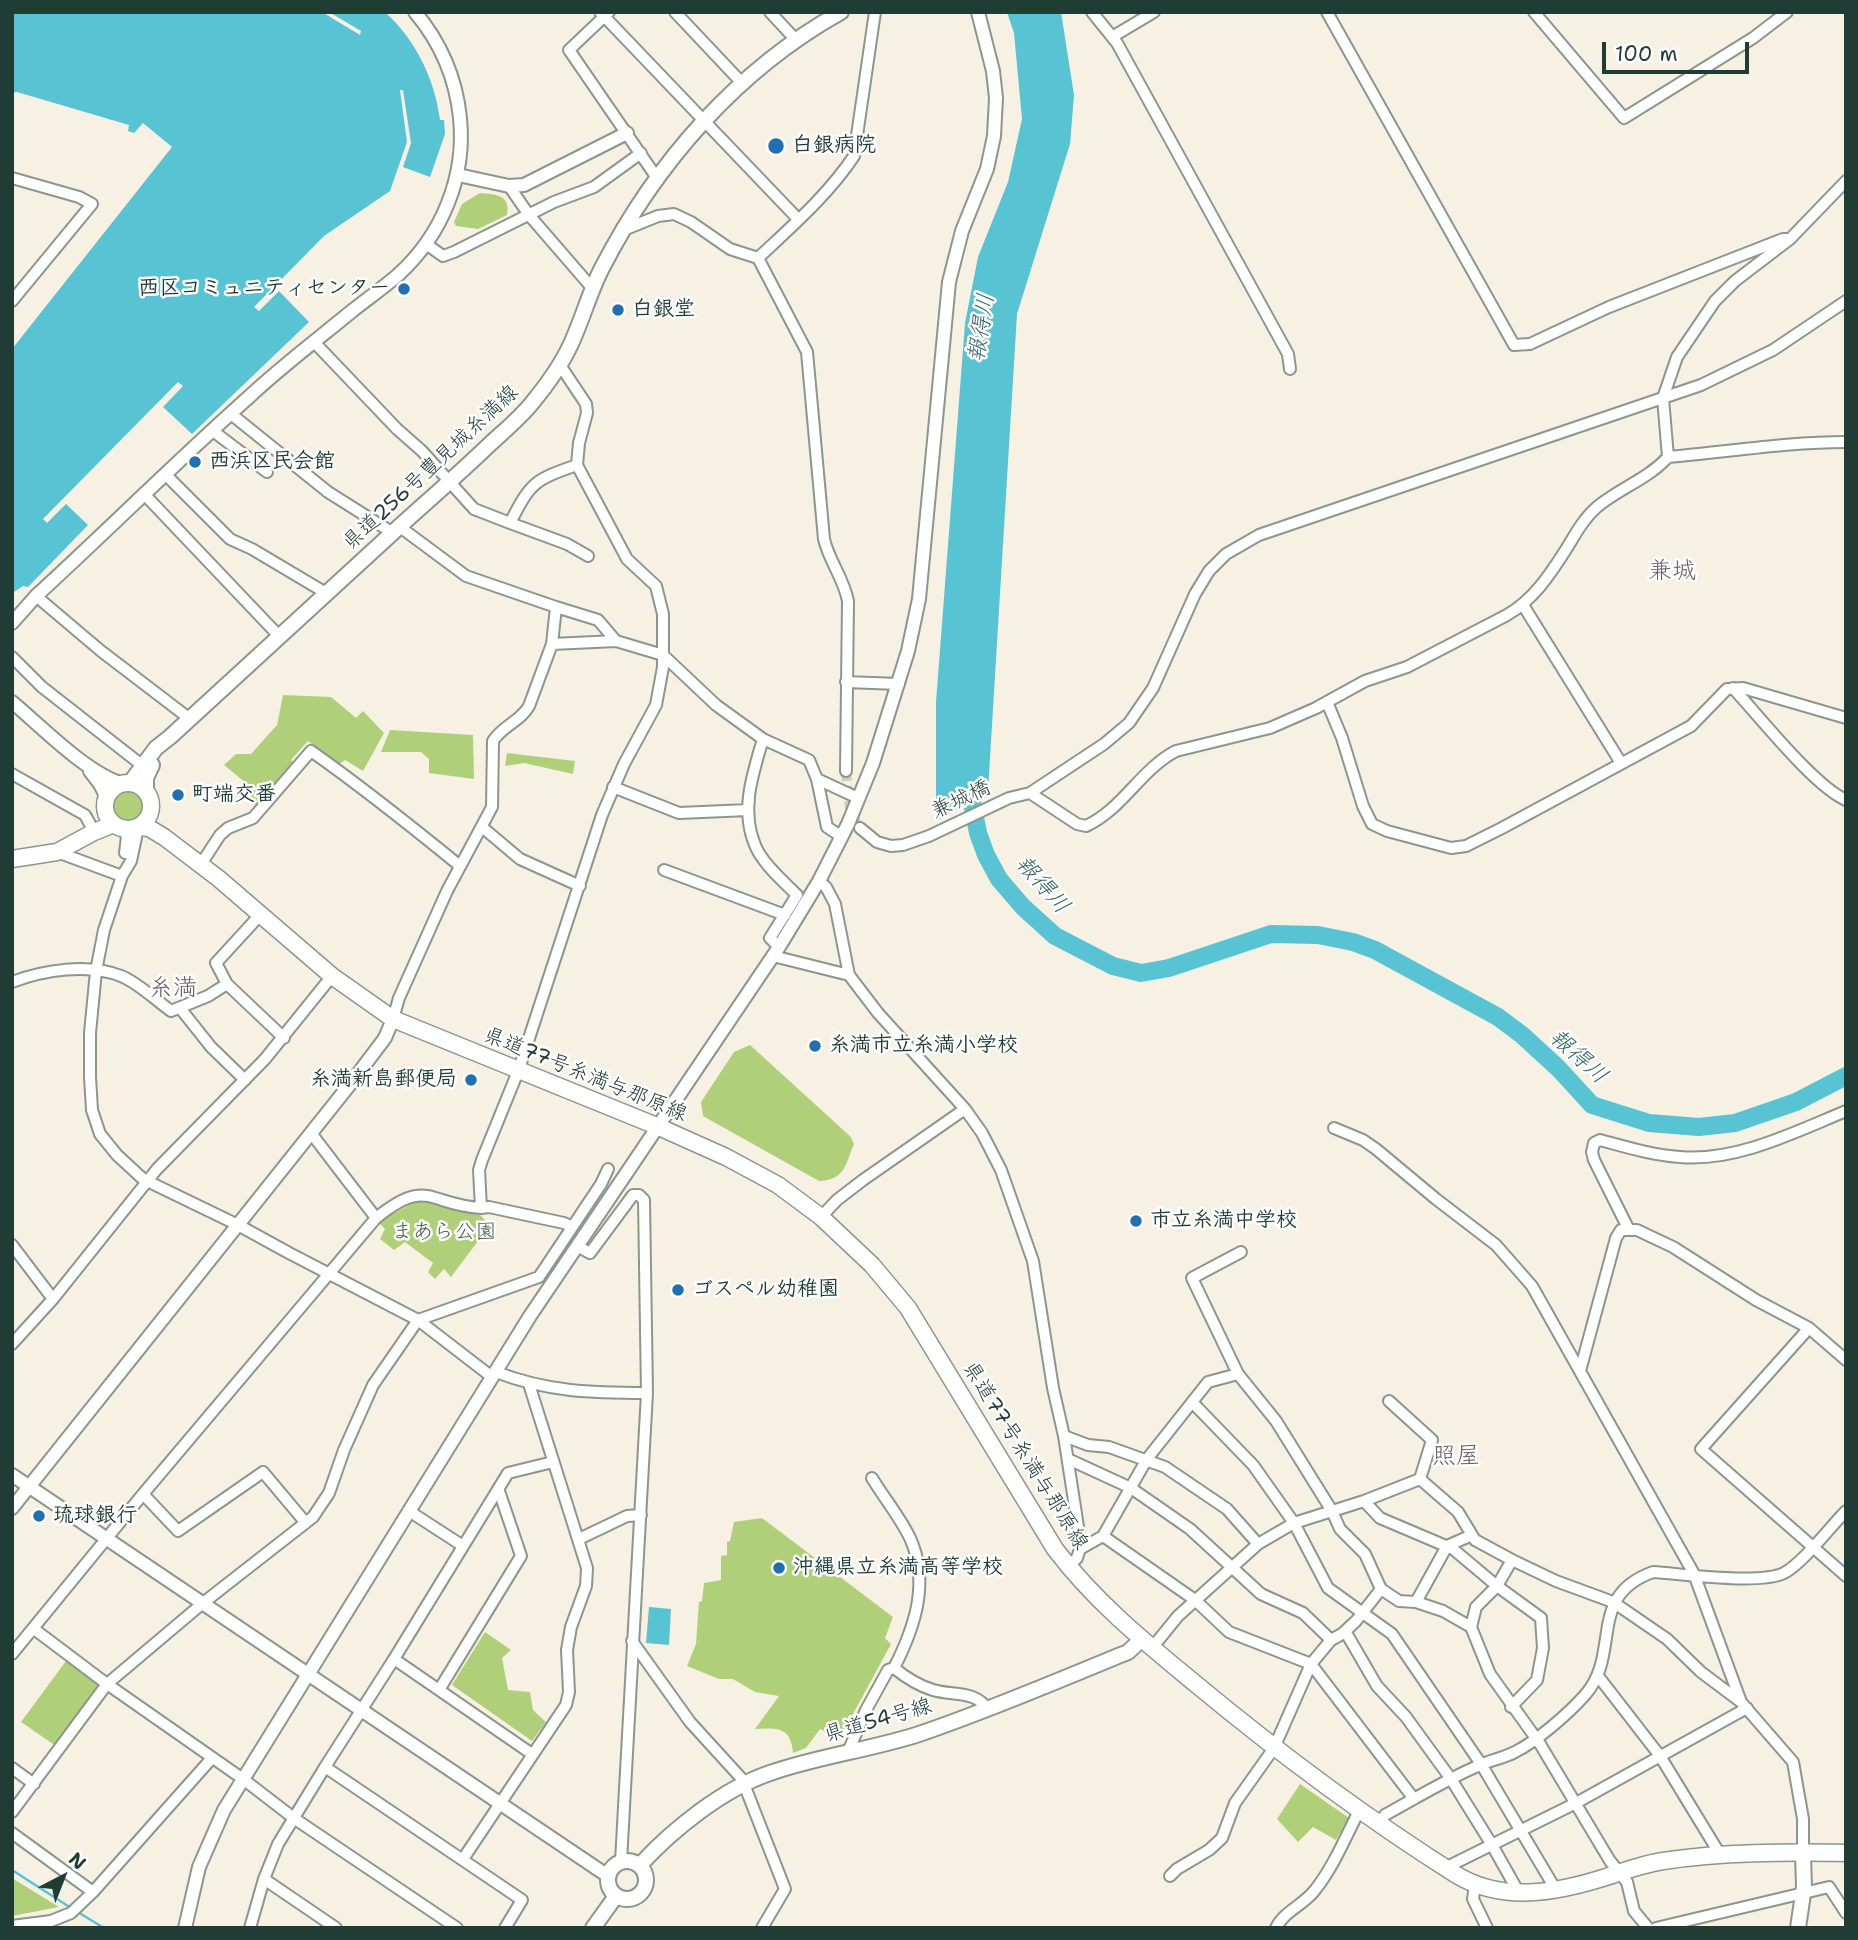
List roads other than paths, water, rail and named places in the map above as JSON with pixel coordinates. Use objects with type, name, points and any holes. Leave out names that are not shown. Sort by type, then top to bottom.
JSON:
[{"type":"main road","name":"県道256号豊見城糸満線","points":[[126,784],[156,748],[449,483],[530,406],[560,365],[621,231],[657,178],[704,121],[742,83],[795,39],[841,12]]},
{"type":"main road","name":"県道256号豊見城糸満線","points":[[146,792],[147,776],[170,737]]},
{"type":"main road","points":[[30,857],[90,824],[121,820],[146,821],[151,809],[146,792],[142,788],[126,784],[110,792],[121,820]]},
{"type":"main road","name":"県道77号糸満与那原線","points":[[151,809],[218,878]]},
{"type":"main road","points":[[12,859],[57,852],[121,820]]},
{"type":"main road","name":"県道77号糸満与那原線","points":[[121,820],[155,831],[218,878],[331,976],[393,1019],[659,1127],[761,1175],[794,1195],[821,1216],[872,1265],[900,1297],[1041,1526],[1069,1566],[1097,1598],[1274,1748],[1445,1868],[1475,1885],[1519,1893],[1556,1890],[1662,1861],[1721,1856],[1846,1853]]},
{"type":"main road","name":"県道54号線","points":[[640,1865],[678,1829],[744,1784],[769,1773],[916,1735],[988,1710],[1147,1643]]},
{"type":"main road","points":[[1798,1928],[1803,1894],[1803,1853]]},
{"type":"main road","points":[[621,1861],[634,1861],[647,1876],[645,1889],[629,1900],[616,1896],[609,1887],[608,1875],[621,1861]]},
{"type":"main road","points":[[593,1928],[616,1896]]},
{"type":"street","points":[[12,623],[36,596],[231,414],[314,342],[400,274],[426,244],[445,211],[458,175],[461,141],[454,83],[441,50],[415,12]]},
{"type":"street","points":[[675,12],[742,83]]},
{"type":"street","points":[[770,12],[795,39]]},
{"type":"street","points":[[758,258],[843,173],[854,156],[875,12]]},
{"type":"street","points":[[185,1928],[199,1867],[224,1810],[545,1294],[776,951],[819,881],[842,837],[873,763],[899,684],[919,599],[949,282],[962,231],[987,169],[994,136],[996,98],[993,71],[978,12]]},
{"type":"street","points":[[1091,12],[1112,37],[1288,354],[1290,369]]},
{"type":"street","points":[[1112,37],[1154,12]]},
{"type":"street","points":[[1328,12],[1514,345],[1530,344],[1644,293],[1783,239],[1790,239]]},
{"type":"street","points":[[1535,13],[1624,118],[1753,38],[1787,12]]},
{"type":"street","points":[[657,178],[569,50],[604,14],[798,219]]},
{"type":"street","points":[[458,175],[509,186],[524,185],[627,133]]},
{"type":"street","points":[[426,244],[443,256],[594,187],[640,153]]},
{"type":"street","points":[[12,178],[79,197],[92,204],[12,301]]},
{"type":"street","points":[[1668,457],[1663,398],[1677,357],[1715,301],[1735,281],[1790,239],[1846,181]]},
{"type":"street","points":[[509,186],[529,215],[593,289]]},
{"type":"street","points":[[621,231],[658,216],[674,214],[691,222],[730,249],[758,258],[807,352],[824,539],[827,552],[846,589],[848,601],[846,771]]},
{"type":"street","name":"兼城橋","points":[[860,828],[877,842],[891,846],[904,845],[1009,799],[1030,793],[1104,744],[1129,723],[1153,688],[1195,594],[1209,571],[1226,554],[1259,535],[1701,385],[1751,363],[1846,301]]},
{"type":"street","points":[[314,342],[397,429],[422,451],[474,509],[568,544],[588,556]]},
{"type":"street","points":[[481,1208],[479,1170],[519,1069],[602,815],[613,787],[656,705],[663,667],[663,614],[656,586],[627,559],[577,465],[579,443],[587,413],[586,404],[560,365]]},
{"type":"street","points":[[231,414],[328,492],[396,530],[466,576],[598,620],[616,640]]},
{"type":"street","points":[[213,431],[267,472]]},
{"type":"street","points":[[1030,793],[1077,824],[1086,826],[1105,815],[1163,758],[1176,751],[1270,728],[1327,702],[1364,681],[1407,667],[1523,606],[1544,582],[1580,526],[1596,508],[1649,474],[1668,457],[1737,452],[1785,444],[1846,442]]},
{"type":"street","points":[[510,523],[521,502],[537,482],[577,465]]},
{"type":"street","points":[[166,475],[230,539],[326,593]]},
{"type":"street","points":[[145,495],[279,636]]},
{"type":"street","points":[[36,596],[101,651],[190,719]]},
{"type":"street","points":[[1523,606],[1621,763]]},
{"type":"street","points":[[12,1508],[381,1043],[460,866],[492,807],[493,741],[497,734],[526,712],[552,644],[556,607]]},
{"type":"street","points":[[552,644],[616,640],[663,655],[716,705],[764,739],[809,760],[817,779],[827,827],[842,837]]},
{"type":"street","points":[[12,657],[42,687],[143,766]]},
{"type":"street","points":[[846,682],[899,684]]},
{"type":"street","points":[[1327,702],[1342,738],[1363,806],[1372,824],[1387,831],[1451,848],[1466,846],[1502,828],[1691,726],[1721,692],[1733,688],[1743,688],[1846,718]]},
{"type":"street","points":[[1733,688],[1812,774],[1837,796],[1846,800]]},
{"type":"street","points":[[12,702],[78,758],[107,778],[126,784]]},
{"type":"street","points":[[764,739],[754,772],[748,810],[755,847],[797,895],[770,938],[776,951],[849,975]]},
{"type":"street","points":[[203,861],[220,835],[228,828],[253,818],[311,751],[365,789],[460,866]]},
{"type":"street","points":[[78,758],[100,784],[121,820],[131,861],[122,876],[103,930],[90,1033],[94,1121],[109,1147],[139,1176],[418,1320],[494,1374],[529,1384],[590,1393],[647,1393]]},
{"type":"street","points":[[12,774],[85,815],[90,824]]},
{"type":"street","points":[[817,779],[858,798]]},
{"type":"street","points":[[613,787],[679,813],[748,810]]},
{"type":"street","points":[[482,827],[520,859],[580,886]]},
{"type":"street","points":[[57,852],[122,876]]},
{"type":"street","points":[[664,870],[785,915]]},
{"type":"street","points":[[819,881],[826,887],[835,904],[849,975],[878,1013],[965,1109],[982,1133],[1001,1170],[1025,1233],[1033,1261],[1053,1388],[1064,1436],[1080,1549],[1077,1558],[1069,1566]]},
{"type":"street","points":[[260,915],[216,963],[228,984],[284,1038]]},
{"type":"street","points":[[12,982],[66,970],[96,971],[122,976],[172,1011],[208,996],[228,984]]},
{"type":"street","points":[[12,1344],[53,1299],[170,1155],[284,1038],[331,976]]},
{"type":"street","points":[[180,1008],[211,1047],[245,1080]]},
{"type":"street","points":[[821,1216],[863,1180],[965,1109]]},
{"type":"street","points":[[1628,1228],[1594,1160],[1594,1143],[1600,1140],[1682,1158],[1714,1156],[1748,1148],[1846,1111]]},
{"type":"street","points":[[1334,1128],[1363,1140],[1376,1149],[1496,1245],[1532,1286],[1694,1574],[1744,1705]]},
{"type":"street","points":[[312,1133],[376,1218]]},
{"type":"street","points":[[12,1812],[107,1684],[203,1603],[313,1517],[328,1493],[373,1385],[418,1320],[539,1277],[601,1184],[608,1169]]},
{"type":"street","points":[[12,1654],[328,1274],[376,1218],[396,1202],[429,1194],[466,1207],[489,1207],[565,1223],[572,1227]]},
{"type":"street","points":[[577,1247],[590,1253],[633,1195],[639,1195],[644,1200],[647,1393],[621,1861]]},
{"type":"street","points":[[1580,1371],[1616,1238],[1621,1230],[1628,1228],[1673,1247],[1756,1300],[1809,1328],[1846,1360]]},
{"type":"street","points":[[12,1245],[53,1299]]},
{"type":"street","points":[[1241,1252],[1192,1278],[1238,1374],[1276,1421],[1332,1511],[1340,1529],[1365,1554],[1381,1589],[1399,1601],[1416,1602],[1443,1611],[1471,1627]]},
{"type":"street","points":[[527,1282],[545,1294]]},
{"type":"street","points":[[1809,1328],[1701,1450],[1846,1576]]},
{"type":"street","points":[[1080,1549],[1103,1536],[1147,1459],[1208,1382],[1238,1374]]},
{"type":"street","points":[[463,1859],[566,1705],[569,1692],[567,1650],[570,1627],[586,1586],[587,1568],[579,1539],[529,1384]]},
{"type":"street","points":[[1389,1401],[1432,1440],[1420,1479]]},
{"type":"street","points":[[1192,1402],[1253,1465],[1294,1523],[1328,1588],[1392,1634],[1481,1764],[1556,1890]]},
{"type":"street","points":[[1064,1436],[1088,1445],[1109,1447],[1147,1459],[1186,1480],[1227,1509],[1258,1544]]},
{"type":"street","points":[[1068,1459],[1131,1488],[1190,1529],[1261,1594],[1303,1613],[1331,1640]]},
{"type":"street","points":[[250,1928],[264,1879],[278,1844],[508,1474],[552,1462]]},
{"type":"street","points":[[143,1494],[178,1531],[263,1472],[305,1522]]},
{"type":"street","points":[[12,1475],[608,1875]]},
{"type":"street","points":[[848,1752],[888,1670],[894,1668],[913,1626],[919,1603],[920,1577],[909,1536],[872,1478]]},
{"type":"street","points":[[1147,1643],[1258,1544],[1294,1523],[1364,1501],[1420,1479]]},
{"type":"street","points":[[1420,1479],[1458,1512],[1475,1540],[1556,1581],[1613,1602],[1667,1639],[1701,1672],[1744,1705],[1793,1762],[1803,1819],[1803,1853]]},
{"type":"street","points":[[439,1690],[521,1556],[499,1491]]},
{"type":"street","points":[[1364,1501],[1380,1518],[1447,1546],[1541,1618],[1543,1648],[1537,1680],[1511,1707]]},
{"type":"street","points":[[409,1511],[463,1546]]},
{"type":"street","points":[[1379,1822],[1385,1815],[1451,1779],[1481,1764],[1515,1752],[1536,1738],[1584,1697],[1598,1676],[1602,1664],[1613,1602],[1637,1580],[1653,1572],[1760,1578],[1782,1574],[1846,1511]]},
{"type":"street","points":[[579,1539],[627,1516],[641,1516]]},
{"type":"street","points":[[1416,1602],[1447,1546],[1472,1535]]},
{"type":"street","points":[[1103,1536],[1195,1600],[1229,1632],[1311,1664],[1414,1799]]},
{"type":"street","points":[[1512,1560],[1497,1586],[1476,1607],[1471,1627],[1490,1675],[1536,1738],[1618,1873],[1627,1882],[1634,1911],[1648,1928]]},
{"type":"street","points":[[1170,1876],[1222,1838],[1235,1803],[1274,1748],[1311,1664],[1331,1640],[1345,1631],[1361,1614],[1381,1589]]},
{"type":"street","points":[[34,1629],[295,1819],[457,1928]]},
{"type":"street","points":[[1345,1631],[1377,1686],[1406,1717],[1451,1779],[1519,1893]]},
{"type":"street","points":[[632,1641],[690,1721],[736,1771],[744,1784],[785,1889],[762,1928]]},
{"type":"street","points":[[394,1659],[532,1754]]},
{"type":"street","points":[[894,1668],[931,1690],[976,1697],[983,1701],[988,1710]]},
{"type":"street","points":[[1598,1676],[1660,1756],[1721,1856]]},
{"type":"street","points":[[1445,1868],[1576,1803],[1744,1705]]},
{"type":"street","points":[[12,1926],[51,1921],[71,1913],[93,1892],[212,1758]]},
{"type":"street","points":[[326,1767],[522,1900],[505,1928]]},
{"type":"street","points":[[12,1768],[34,1784]]},
{"type":"street","points":[[1276,1928],[1280,1920],[1308,1899],[1321,1882],[1360,1809]]},
{"type":"street","points":[[12,1833],[93,1892]]},
{"type":"street","points":[[264,1879],[336,1928]]},
{"type":"street","points":[[1475,1885],[1473,1899],[1487,1928]]},
{"type":"street","points":[[1657,1928],[1829,1887],[1846,1913]]},
{"type":"water","points":[[12,12],[322,12],[360,35],[361,31],[329,12],[385,12],[406,35],[422,61],[434,90],[440,120],[444,120],[445,134],[430,177],[403,167],[411,143],[403,90],[400,90],[407,142],[390,191],[324,236],[254,307],[259,311],[279,291],[309,322],[192,434],[163,407],[183,386],[178,382],[43,519],[47,523],[66,504],[88,525],[28,587],[23,586],[14,592],[12,349],[172,147],[143,123],[134,133],[128,131],[129,125],[17,92],[12,93]]},
{"type":"water","points":[[1007,12],[1061,12],[1074,95],[1070,144],[1017,314],[988,791],[938,820],[936,702],[965,323],[978,257],[1008,182],[1022,119],[1014,33]]},
{"type":"water","points":[[649,1607],[671,1609],[669,1645],[646,1643]]},
{"type":"waterway","name":"報得川","points":[[972,776],[972,802],[978,833],[999,879],[1023,907],[1055,936],[1113,966],[1141,973],[1169,968],[1271,934],[1318,935],[1353,942],[1375,950],[1498,1017],[1558,1068],[1592,1105],[1649,1123],[1699,1127],[1735,1123],[1796,1102],[1846,1076]]},
{"type":"waterway","points":[[12,1870],[68,1906]]},
{"type":"waterway","points":[[81,1914],[104,1928]]},
{"type":"tunnel","points":[[846,771],[850,808],[860,828]]},
{"type":"place","name":"白銀病院","points":[[776,146]]},
{"type":"place","name":"西区コミュニティセンター","points":[[404,289]]},
{"type":"place","name":"白銀堂","points":[[618,310]]},
{"type":"place","name":"西浜区民会館","points":[[195,462]]},
{"type":"place","name":"町端交番","points":[[178,795]]},
{"type":"place","name":"糸満市立糸満小学校","points":[[815,1046]]},
{"type":"place","name":"糸満新島郵便局","points":[[471,1080]]},
{"type":"place","name":"市立糸満中学校","points":[[1136,1221]]},
{"type":"place","name":"ゴスペル幼稚園","points":[[678,1290]]},
{"type":"place","name":"琉球銀行","points":[[39,1516]]},
{"type":"place","name":"沖縄県立糸満高等学校","points":[[779,1568]]},
{"type":"district","name":"兼城","points":[[1672,572]]},
{"type":"district","name":"糸満","points":[[173,989]]},
{"type":"district","name":"照屋","points":[[1456,1457]]},
{"type":"park label","name":"まあら公園","points":[[444,1233]]}]
